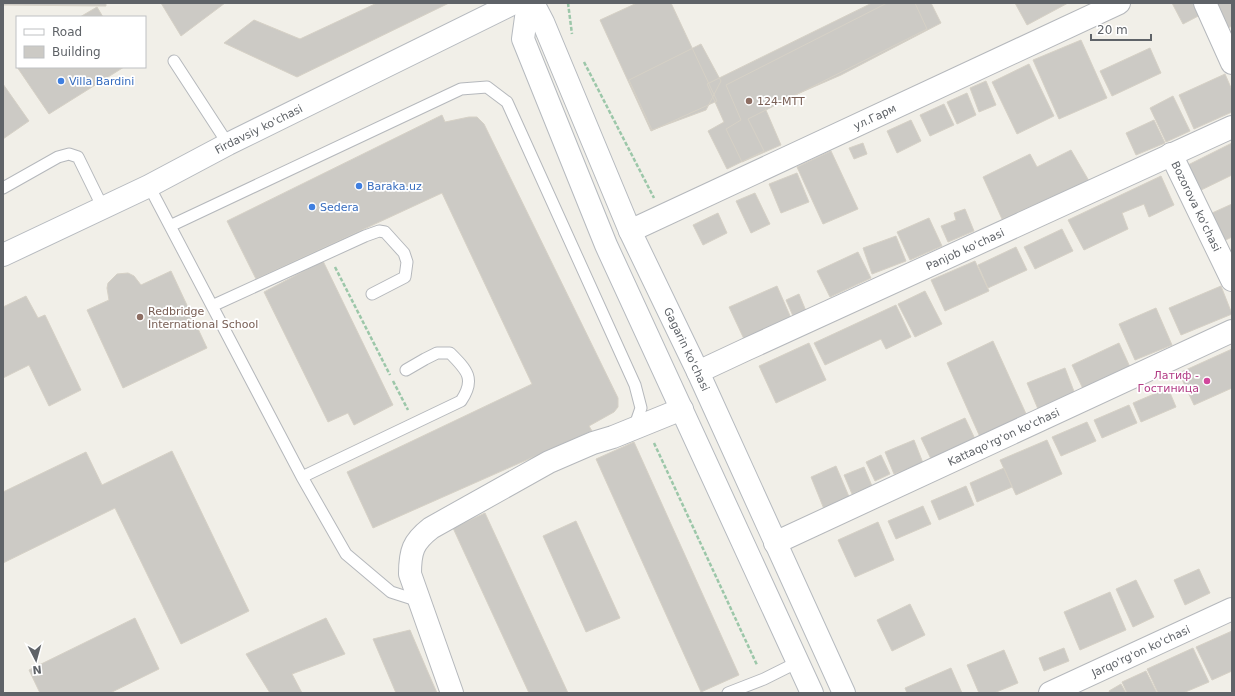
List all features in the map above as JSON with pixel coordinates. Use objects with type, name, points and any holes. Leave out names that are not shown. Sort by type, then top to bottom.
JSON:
[{"type":"street","name":"Firdavsiy ko'chasi","points":[[3,255],[149,186],[228,144],[514,3]]},
{"type":"street","points":[[528,3],[523,38],[606,245],[812,693]]},
{"type":"street","name":"Gagarin ko'chasi","points":[[533,3],[543,22],[630,231],[698,372],[844,693]]},
{"type":"street","name":"ул.Гарм","points":[[630,231],[1119,3]]},
{"type":"street","points":[[1205,3],[1232,63]]},
{"type":"street","name":"Panjob ko'chasi","points":[[698,372],[1232,127]]},
{"type":"street","name":"Bozorova ko'chasi","points":[[1171,154],[1232,280]]},
{"type":"street","name":"Kattaqo'rg'on ko'chasi","points":[[775,543],[1232,331]]},
{"type":"street","points":[[452,693],[410,574],[410,560],[413,546],[422,535],[431,528],[549,462],[593,443],[613,437],[682,409]]},
{"type":"street","name":"Jarqo'rg'on ko'chasi","points":[[1050,693],[1232,609]]},
{"type":"lane","points":[[174,61],[228,144]]},
{"type":"lane","points":[[170,226],[461,89],[487,87],[507,102],[635,385],[640,408],[640,426]]},
{"type":"lane","points":[[3,188],[58,157],[69,154],[78,157],[103,208]]},
{"type":"lane","points":[[149,186],[302,477],[346,554],[391,592],[419,601]]},
{"type":"lane","points":[[212,306],[365,236],[380,231],[385,232],[404,253],[407,262],[405,278],[372,294]]},
{"type":"lane","points":[[302,477],[461,401],[468,392],[470,379],[462,365],[450,354],[437,354],[406,370]]},
{"type":"lane","points":[[728,693],[764,679],[798,662]]},
{"type":"path","points":[[568,3],[573,40]]},
{"type":"path","points":[[584,61],[662,216]]},
{"type":"path","points":[[328,253],[415,423]]},
{"type":"path","points":[[640,426],[764,679]]},
{"type":"building","points":[[3,3],[106,3],[106,6],[3,5]]},
{"type":"building","points":[[161,3],[225,3],[181,36]]},
{"type":"building","points":[[377,3],[449,3],[297,77],[224,43],[254,20],[300,39]]},
{"type":"building","points":[[637,3],[671,3],[717,101],[651,131],[600,20]]},
{"type":"building","name":"124-MTT","points":[[872,3],[915,3],[927,29],[748,119],[764,151],[727,169],[708,131],[724,122],[707,84]]},
{"type":"building","name":"124-MTT","points":[[887,3],[931,3],[941,23],[841,75],[765,108],[781,145],[742,162],[726,129],[741,120],[726,85]]},
{"type":"building","points":[[1015,3],[1068,3],[1027,25]]},
{"type":"building","points":[[1172,3],[1202,3],[1206,12],[1183,24]]},
{"type":"building","points":[[1211,3],[1232,3],[1232,26],[1224,30]]},
{"type":"building","points":[[97,7],[102,16],[82,16]]},
{"type":"building","points":[[1081,40],[1107,98],[1059,119],[1033,60]]},
{"type":"building","points":[[701,44],[721,81],[706,110],[652,130],[629,80]]},
{"type":"building","points":[[1150,48],[1161,73],[1112,96],[1100,71]]},
{"type":"building","points":[[1029,64],[1054,116],[1017,134],[992,82]]},
{"type":"building","points":[[18,68],[122,68],[49,114]]},
{"type":"building","points":[[1225,74],[1232,90],[1232,112],[1194,129],[1179,95]]},
{"type":"building","points":[[986,81],[996,105],[979,112],[970,88]]},
{"type":"building","points":[[3,84],[29,121],[3,139]]},
{"type":"building","points":[[967,93],[976,115],[957,124],[947,102]]},
{"type":"building","points":[[1173,96],[1190,131],[1166,142],[1150,108]]},
{"type":"building","points":[[944,104],[954,125],[930,136],[920,115]]},
{"type":"building","points":[[442,115],[445,122],[469,117],[477,117],[484,124],[618,398],[618,407],[614,412],[589,426],[592,431],[373,528],[347,472],[532,384],[442,193],[256,279],[227,221]]},
{"type":"building","points":[[911,120],[921,141],[897,153],[887,131]]},
{"type":"building","points":[[1154,120],[1165,143],[1136,155],[1126,133]]},
{"type":"building","points":[[863,143],[867,154],[854,159],[849,148]]},
{"type":"building","points":[[1232,143],[1232,175],[1195,193],[1182,168]]},
{"type":"building","points":[[1071,150],[1089,181],[1002,219],[983,177],[1030,154],[1037,167]]},
{"type":"building","points":[[831,151],[858,209],[823,224],[797,167]]},
{"type":"building","points":[[797,173],[809,202],[781,213],[769,184]]},
{"type":"building","points":[[1161,176],[1174,205],[1149,217],[1144,204],[1122,213],[1128,229],[1084,250],[1068,220]]},
{"type":"building","points":[[755,193],[770,224],[751,233],[736,201]]},
{"type":"building","points":[[1232,204],[1232,237],[1213,246],[1201,218]]},
{"type":"building","points":[[965,209],[974,231],[948,242],[941,226],[956,220],[954,213]]},
{"type":"building","points":[[718,213],[727,233],[703,245],[693,225]]},
{"type":"building","points":[[929,218],[942,246],[910,260],[897,232]]},
{"type":"building","points":[[1062,229],[1073,251],[1035,269],[1024,247]]},
{"type":"building","points":[[896,236],[906,261],[872,274],[863,248]]},
{"type":"building","points":[[1016,247],[1027,270],[988,288],[978,265]]},
{"type":"building","points":[[858,252],[871,278],[830,297],[817,271]]},
{"type":"building","points":[[323,261],[393,405],[354,425],[348,413],[328,422],[264,292]]},
{"type":"building","points":[[975,261],[989,291],[945,311],[931,280]]},
{"type":"building","points":[[171,271],[207,348],[123,388],[87,310],[109,300],[107,288],[108,283],[117,274],[128,273],[134,276],[141,285]]},
{"type":"building","points":[[777,286],[791,318],[744,339],[729,307]]},
{"type":"building","points":[[1221,286],[1232,314],[1181,335],[1169,308]]},
{"type":"building","points":[[925,291],[942,324],[915,337],[898,304]]},
{"type":"building","points":[[799,294],[806,311],[793,316],[786,300]]},
{"type":"building","points":[[26,296],[38,318],[45,315],[81,390],[49,406],[29,365],[3,378],[3,307]]},
{"type":"building","points":[[896,305],[911,337],[886,349],[881,339],[825,365],[814,343]]},
{"type":"building","points":[[1156,308],[1172,345],[1135,360],[1119,324]]},
{"type":"building","points":[[993,341],[1027,416],[980,437],[947,363]]},
{"type":"building","points":[[809,343],[826,380],[776,403],[759,366]]},
{"type":"building","points":[[1119,343],[1130,367],[1083,389],[1072,365]]},
{"type":"building","name":"Латиф - Гостиница","points":[[1232,349],[1232,388],[1194,405],[1179,373]]},
{"type":"building","points":[[1065,368],[1075,394],[1038,409],[1027,383]]},
{"type":"building","points":[[1168,388],[1176,407],[1141,422],[1133,403]]},
{"type":"building","points":[[1129,405],[1137,423],[1102,438],[1094,420]]},
{"type":"building","points":[[965,418],[975,439],[931,459],[921,438]]},
{"type":"building","points":[[1087,422],[1096,441],[1061,456],[1052,437]]},
{"type":"building","points":[[914,440],[923,463],[894,474],[885,452]]},
{"type":"building","points":[[1047,440],[1062,474],[1016,495],[1000,460]]},
{"type":"building","points":[[634,442],[739,675],[701,692],[596,459]]},
{"type":"building","points":[[172,451],[249,611],[181,644],[115,508],[3,563],[3,492],[86,452],[102,485]]},
{"type":"building","points":[[881,455],[890,474],[875,481],[866,462]]},
{"type":"building","points":[[836,466],[850,499],[824,509],[811,477]]},
{"type":"building","points":[[864,467],[872,486],[852,494],[844,475]]},
{"type":"building","points":[[1004,468],[1012,487],[977,502],[970,483]]},
{"type":"building","points":[[966,486],[974,505],[939,520],[931,501]]},
{"type":"building","points":[[923,506],[931,524],[896,539],[888,521]]},
{"type":"building","points":[[485,513],[568,693],[529,693],[453,528]]},
{"type":"building","points":[[576,521],[620,618],[586,632],[543,536]]},
{"type":"building","points":[[878,522],[894,560],[855,577],[838,540]]},
{"type":"building","points":[[1199,569],[1210,593],[1185,605],[1174,580]]},
{"type":"building","points":[[1136,580],[1154,617],[1133,627],[1116,589]]},
{"type":"building","points":[[1110,592],[1126,630],[1080,650],[1064,612]]},
{"type":"building","points":[[910,604],[925,635],[892,651],[877,620]]},
{"type":"building","points":[[135,618],[159,669],[110,693],[40,693],[29,670]]},
{"type":"building","points":[[326,618],[345,654],[292,674],[302,693],[270,693],[246,654]]},
{"type":"building","points":[[410,630],[437,693],[396,693],[373,639]]},
{"type":"building","points":[[1232,631],[1232,671],[1212,680],[1196,647]]},
{"type":"building","points":[[1064,648],[1069,661],[1044,671],[1039,658]]},
{"type":"building","points":[[1193,648],[1209,682],[1183,693],[1158,693],[1147,669]]},
{"type":"building","points":[[1004,650],[1018,683],[994,693],[979,693],[967,665]]},
{"type":"building","points":[[951,668],[962,693],[907,693],[905,688]]},
{"type":"building","points":[[1146,671],[1157,693],[1127,693],[1122,682]]},
{"type":"building","points":[[1121,684],[1126,693],[1110,693],[1109,691]]},
{"type":"place","name":"Villa Bardini","points":[[61,81]]},
{"type":"place","name":"124-MTT","points":[[749,101]]},
{"type":"place","name":"Baraka.uz","points":[[359,186]]},
{"type":"place","name":"Sedera","points":[[312,207]]},
{"type":"place","name":"Redbridge International School","points":[[140,317]]},
{"type":"place","name":"Латиф - Гостиница","points":[[1207,381]]}]
